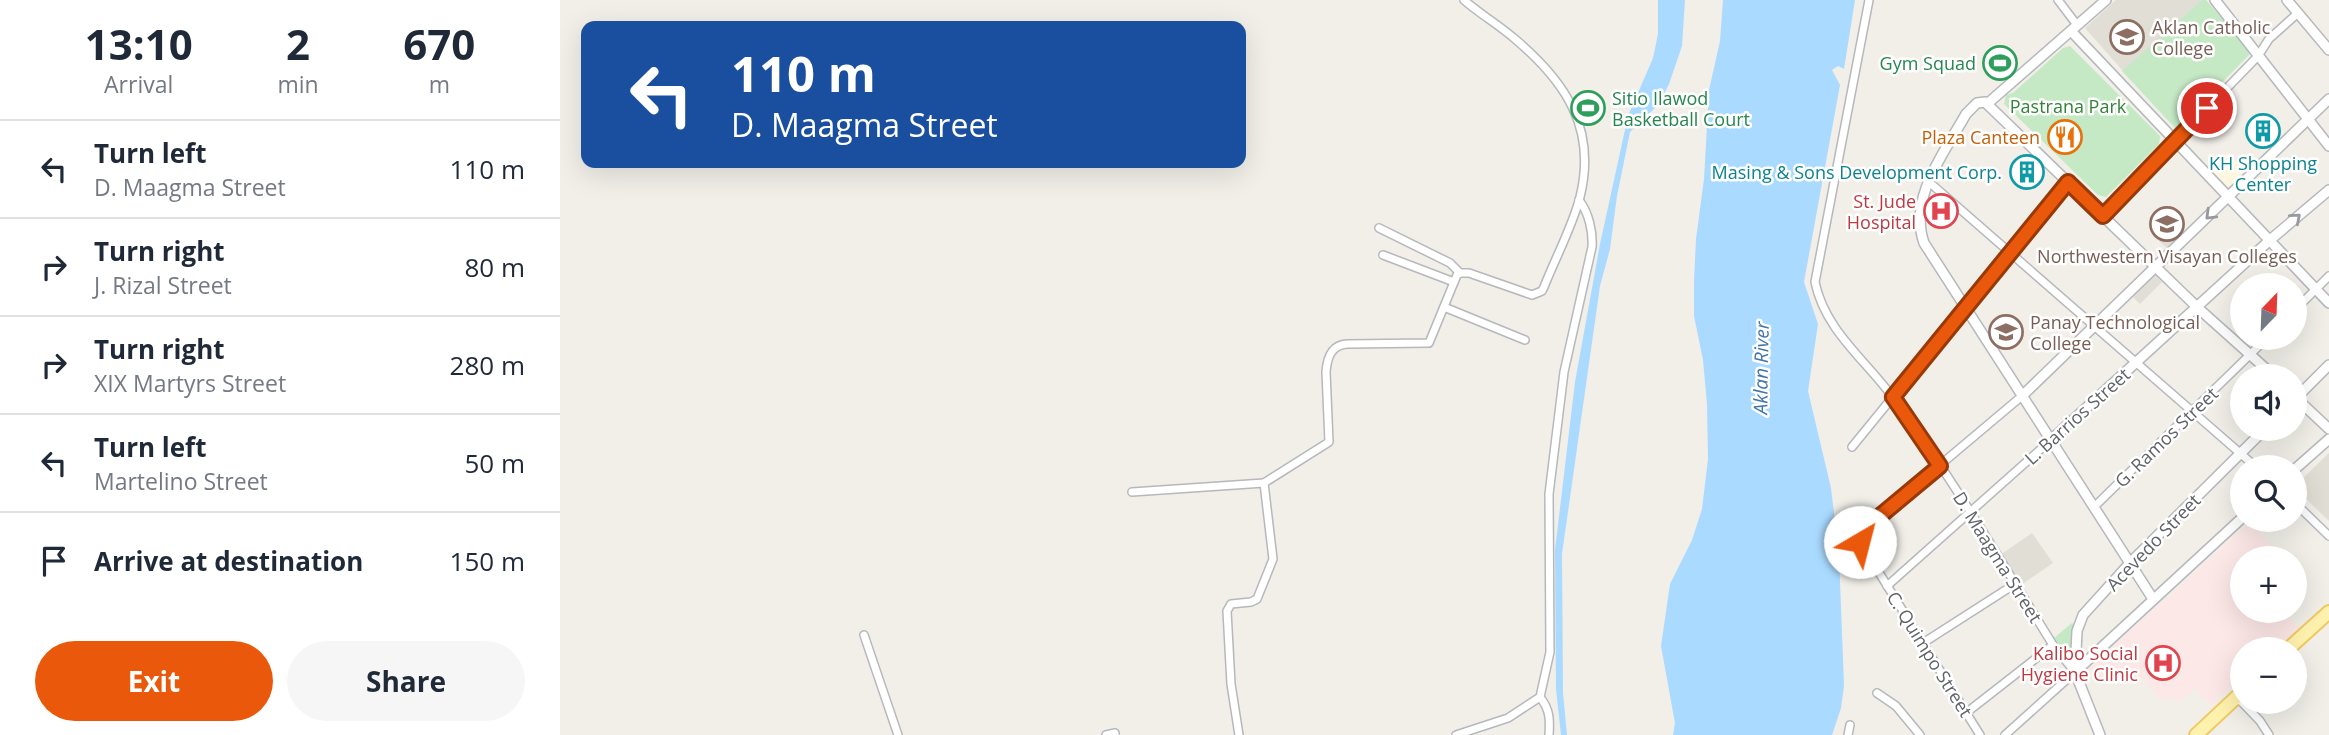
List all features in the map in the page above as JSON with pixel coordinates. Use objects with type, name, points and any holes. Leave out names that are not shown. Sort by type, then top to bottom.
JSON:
[{"type":"main road","points":[[2301,637],[2329,612]]},
{"type":"main road","points":[[2196,735],[2230,703]]},
{"type":"street","points":[[1379,228],[1450,264],[1460,273],[1469,273],[1532,295],[1538,294],[1544,287],[1579,200],[1586,152],[1581,124],[1556,79],[1516,39],[1464,0]]},
{"type":"street","name":"D. Maagma Street","points":[[1869,0],[1815,282],[1823,307],[1850,349],[1893,397],[2053,645],[2075,672],[2100,735]]},
{"type":"street","points":[[2058,0],[2074,28],[2329,303]]},
{"type":"street","points":[[2106,0],[1986,103],[1977,103],[1966,114],[1929,182],[1919,212],[1922,239],[1928,253],[2153,599]]},
{"type":"street","points":[[2215,0],[2329,146]]},
{"type":"street","points":[[2287,0],[2329,50]]},
{"type":"street","points":[[2103,216],[2258,56],[2269,39],[2298,13]]},
{"type":"street","points":[[1940,466],[2022,396],[2329,99]]},
{"type":"street","points":[[1986,103],[2198,308],[2261,364]]},
{"type":"street","points":[[1929,182],[2242,455]]},
{"type":"street","points":[[1852,447],[2068,182]]},
{"type":"street","name":"L. Barrios Street","points":[[1887,586],[2198,308],[2270,240],[2329,190]]},
{"type":"street","points":[[1456,735],[1507,718],[1540,696],[1550,652],[1549,494],[1564,372],[1593,238],[1585,208],[1579,200]]},
{"type":"street","points":[[1383,255],[1454,282]]},
{"type":"street","points":[[1132,492],[1264,483],[1329,442],[1326,363],[1333,349],[1339,344],[1429,343],[1460,273]]},
{"type":"street","points":[[2307,298],[2329,276]]},
{"type":"street","points":[[1444,307],[1525,340]]},
{"type":"street","name":"G. Ramos Street","points":[[2094,507],[2255,350]]},
{"type":"street","points":[[2307,386],[2329,365]]},
{"type":"street","points":[[2307,409],[2329,429]]},
{"type":"street","points":[[2307,458],[2329,439]]},
{"type":"street","name":"Acevedo Street","points":[[2075,672],[2079,622],[2083,615],[2130,563],[2252,441]]},
{"type":"street","name":"C. Quimpo Street","points":[[1940,466],[1864,529],[1859,537],[1980,735]]},
{"type":"street","points":[[1239,735],[1231,684],[1227,611],[1231,604],[1255,601],[1273,563],[1264,483]]},
{"type":"street","points":[[2307,515],[2329,536]]},
{"type":"street","points":[[2005,735],[2230,530]]},
{"type":"street","points":[[1923,643],[2015,584]]},
{"type":"street","points":[[864,635],[898,735]]},
{"type":"street","points":[[1966,713],[2053,645]]},
{"type":"street","points":[[1877,693],[1896,706],[1920,735]]},
{"type":"street","points":[[1540,696],[1549,708],[1549,735]]},
{"type":"street","points":[[2254,714],[2269,735]]},
{"type":"street","points":[[1848,735],[1850,725]]},
{"type":"shaded area","name":"Aklan Catholic College","points":[[2116,0],[2202,0],[2123,71],[2085,28]]},
{"type":"shaded area","points":[[2228,153],[2245,170],[2228,187],[2211,170]]},
{"type":"shaded area","name":"Northwestern Visayan Colleges","points":[[2160,207],[2184,230],[2167,248],[2159,241],[2166,234],[2149,218]]},
{"type":"shaded area","points":[[2155,275],[2162,282],[2140,304],[2133,297]]},
{"type":"shaded area","points":[[2329,453],[2329,521],[2307,500],[2307,474]]},
{"type":"shaded area","points":[[2239,532],[2258,532],[2271,546],[2230,546],[2230,623],[2295,623],[2300,628],[2289,637],[2230,637],[2230,688],[2211,705],[2195,688],[2180,702],[2168,697],[2163,701],[2140,677],[2106,682],[2088,669]]},
{"type":"shaded area","points":[[2032,533],[2053,563],[2021,585],[2000,555]]},
{"type":"green space","points":[[2202,0],[2206,0],[2249,50],[2249,55],[2176,129],[2122,71]]},
{"type":"green space","name":"Pastrana Park","points":[[2070,46],[2160,136],[2159,144],[2106,197],[2098,195],[2004,104],[2006,95],[2013,93],[2063,48]]},
{"type":"green space","name":"Sitio Ilawod Basketball Court","points":[[1578,99],[1602,105],[1599,117],[1575,111]]},
{"type":"green space","points":[[2072,623],[2074,625],[2071,657],[2054,638]]},
{"type":"water","points":[[1658,0],[1685,0],[1682,46],[1659,104],[1630,132],[1610,249],[1600,286],[1562,554],[1563,693],[1567,735],[1561,735],[1556,689],[1555,550],[1575,382],[1600,244],[1628,116],[1653,58],[1658,34]]},
{"type":"water","name":"Aklan River","points":[[1723,0],[1855,0],[1844,69],[1838,66],[1832,70],[1840,85],[1804,282],[1818,324],[1808,391],[1831,488],[1839,555],[1844,686],[1841,708],[1832,735],[1673,735],[1675,723],[1661,646],[1670,584],[1692,540],[1702,509],[1708,459],[1707,404],[1703,360],[1694,316],[1694,281],[1709,90],[1720,41]]},
{"type":"place","name":"Aklan Catholic College","points":[[2127,37]]},
{"type":"place","name":"Gym Squad","points":[[2000,63]]},
{"type":"place","name":"Sitio Ilawod Basketball Court","points":[[1588,108]]},
{"type":"place","name":"KH Shopping Center","points":[[2263,131]]},
{"type":"place","name":"Plaza Canteen","points":[[2065,137]]},
{"type":"place","name":"Masing & Sons Development Corp.","points":[[2027,172]]},
{"type":"place","name":"St. Jude Hospital","points":[[1941,211]]},
{"type":"place","name":"Northwestern Visayan Colleges","points":[[2167,224]]},
{"type":"place","name":"Panay Technological College","points":[[2006,332]]},
{"type":"place","name":"Kalibo Social Hygiene Clinic","points":[[2163,663]]},
{"type":"route","points":[[1860,542],[1862,531],[1940,466],[1893,397],[2068,182],[2103,216],[2207,108]]}]
